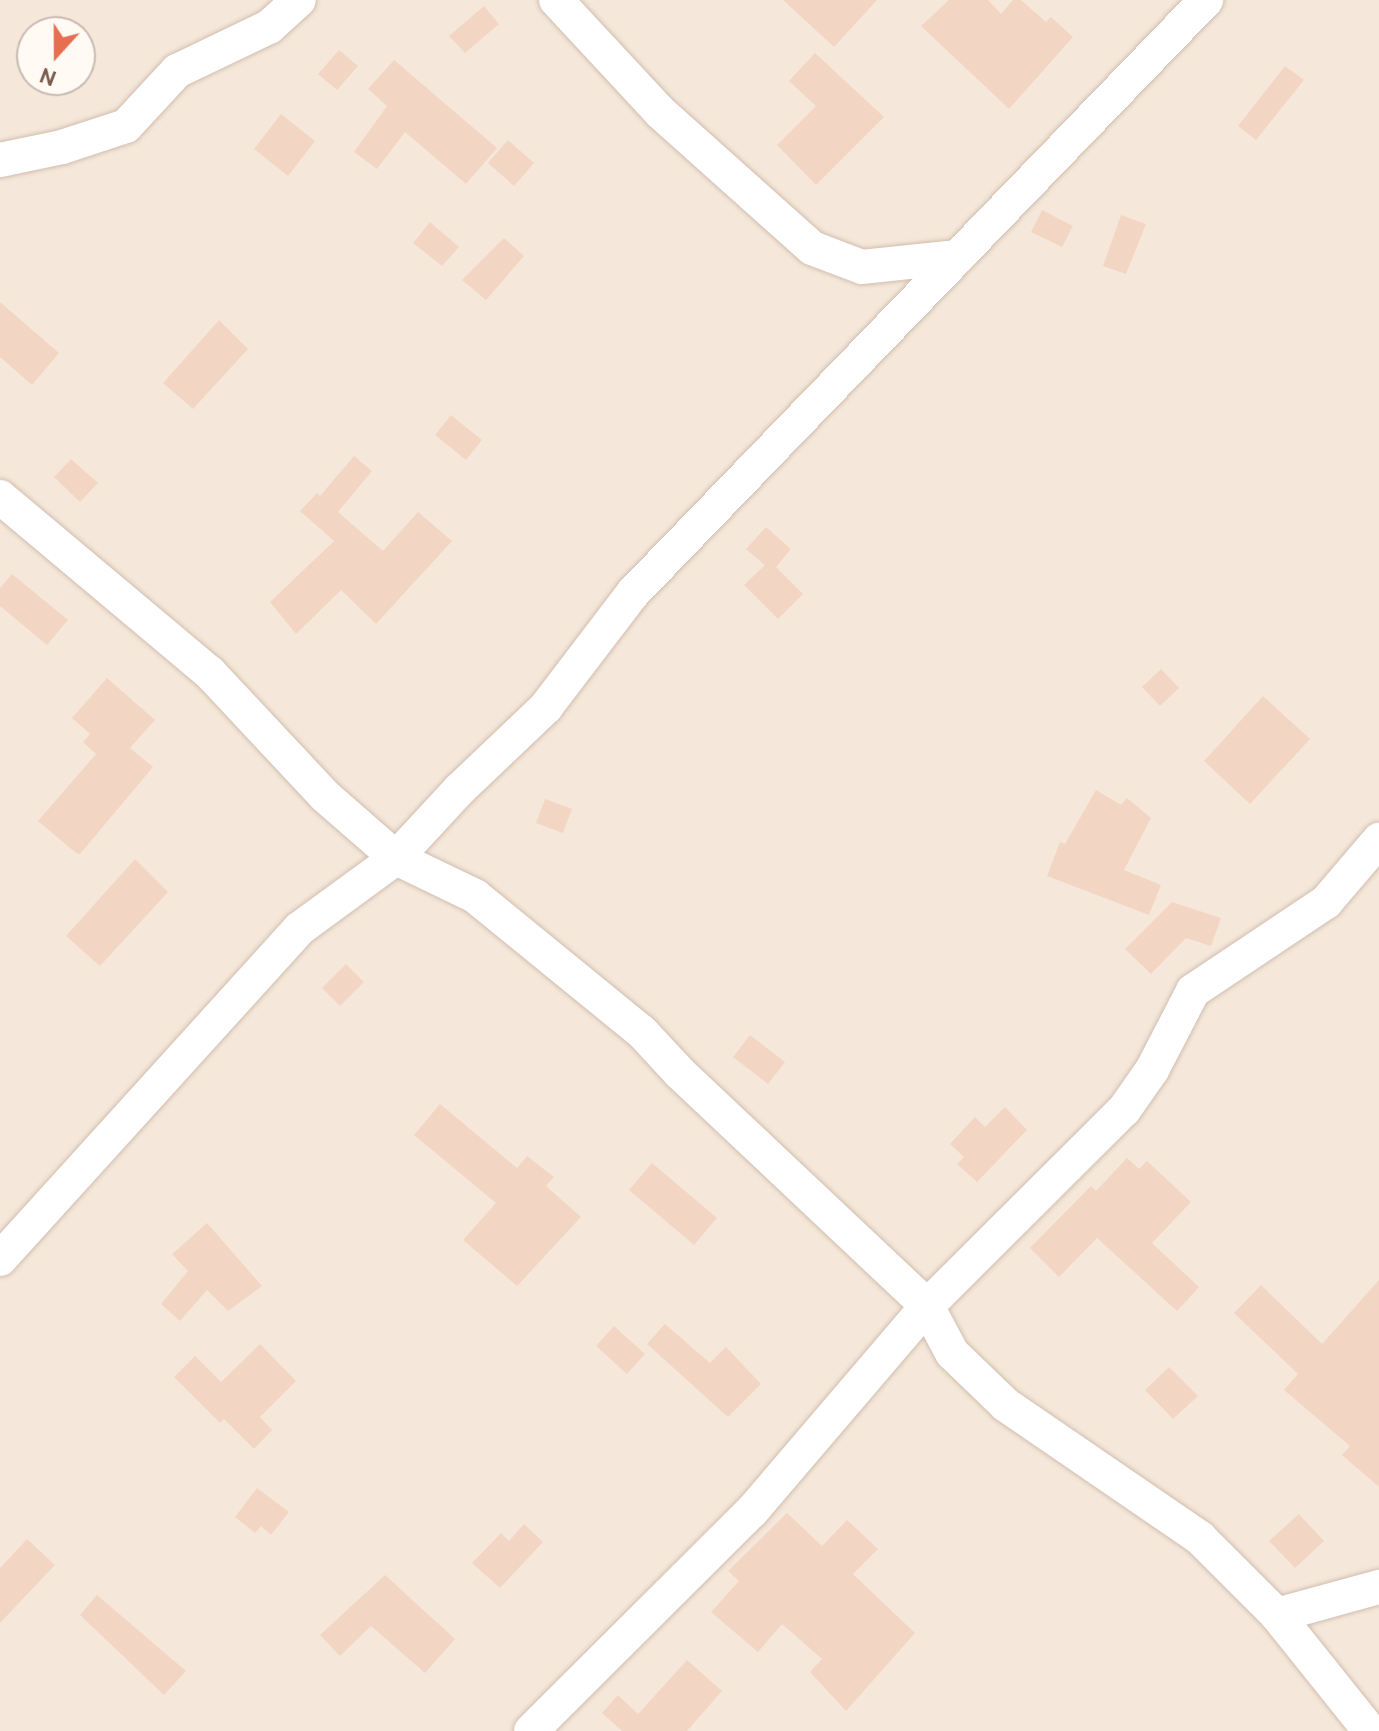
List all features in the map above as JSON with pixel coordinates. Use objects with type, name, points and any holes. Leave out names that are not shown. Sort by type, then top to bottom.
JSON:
[{"type":"street","points":[[0,160],[62,147],[126,126],[177,71],[269,27],[299,0]]},
{"type":"street","points":[[556,0],[660,112],[812,248],[862,267],[957,257]]},
{"type":"street","points":[[0,1259],[299,929],[396,858],[460,789],[546,707],[633,593],[1206,0]]},
{"type":"street","points":[[0,497],[210,673],[325,796],[396,858],[475,896],[642,1032],[680,1073],[927,1306],[952,1353],[1006,1405],[1200,1538],[1277,1615],[1370,1731]]},
{"type":"street","points":[[531,1731],[752,1511],[927,1306],[1124,1110],[1152,1070],[1193,991],[1326,902],[1379,840]]},
{"type":"street","points":[[1277,1615],[1379,1587]]},
{"type":"shaded area","points":[[0,0],[1379,0],[1379,1731],[0,1731]]},
{"type":"building","points":[[783,0],[877,0],[834,47]]},
{"type":"building","points":[[949,0],[988,0],[1001,14],[1013,0],[1021,0],[1046,22],[1051,17],[1073,37],[1009,109],[921,26]]},
{"type":"building","points":[[484,6],[499,24],[465,53],[449,36]]},
{"type":"building","points":[[339,50],[358,66],[337,90],[318,74]]},
{"type":"building","points":[[815,53],[884,117],[816,185],[777,145],[816,106],[789,81]]},
{"type":"building","points":[[394,60],[497,148],[466,184],[405,132],[377,169],[354,152],[387,106],[368,89]]},
{"type":"building","points":[[1285,66],[1304,80],[1256,140],[1238,126]]},
{"type":"building","points":[[281,114],[315,141],[288,176],[254,149]]},
{"type":"building","points":[[508,140],[534,163],[514,186],[488,163]]},
{"type":"building","points":[[1042,210],[1073,226],[1062,247],[1031,232]]},
{"type":"building","points":[[1121,215],[1146,224],[1126,274],[1103,266]]},
{"type":"building","points":[[430,222],[459,247],[442,266],[413,243]]},
{"type":"building","points":[[504,238],[524,256],[486,300],[462,280]]},
{"type":"building","points":[[0,302],[59,353],[32,385],[0,357]]},
{"type":"building","points":[[219,320],[248,349],[193,409],[163,383]]},
{"type":"building","points":[[451,415],[482,440],[466,460],[435,435]]},
{"type":"building","points":[[354,456],[372,471],[338,512],[383,551],[418,512],[452,541],[376,624],[341,590],[296,634],[270,602],[334,541],[300,511],[317,493],[320,496]]},
{"type":"building","points":[[71,459],[98,483],[80,502],[54,477]]},
{"type":"building","points":[[766,527],[791,549],[776,567],[803,594],[778,619],[744,585],[765,565],[746,549]]},
{"type":"building","points":[[12,574],[68,620],[47,645],[0,606],[0,588]]},
{"type":"building","points":[[1161,669],[1179,688],[1160,706],[1142,687]]},
{"type":"building","points":[[107,678],[155,720],[130,748],[153,767],[80,854],[38,821],[96,754],[83,742],[90,734],[72,718]]},
{"type":"building","points":[[1263,696],[1310,739],[1250,804],[1204,761]]},
{"type":"building","points":[[1096,790],[1121,805],[1127,798],[1151,818],[1124,870],[1161,885],[1149,915],[1047,876],[1060,842],[1065,844]]},
{"type":"building","points":[[545,799],[572,809],[563,833],[536,823]]},
{"type":"building","points":[[135,859],[168,892],[100,966],[66,936]]},
{"type":"building","points":[[1172,902],[1221,918],[1211,946],[1186,938],[1151,974],[1125,949]]},
{"type":"building","points":[[346,964],[364,982],[340,1006],[322,988]]},
{"type":"building","points":[[750,1035],[785,1062],[768,1084],[733,1057]]},
{"type":"building","points":[[440,1104],[517,1168],[527,1156],[554,1177],[546,1186],[581,1217],[517,1286],[463,1240],[496,1203],[414,1135]]},
{"type":"building","points":[[1005,1107],[1027,1130],[977,1182],[957,1164],[964,1157],[950,1144],[975,1117],[985,1127]]},
{"type":"building","points":[[1127,1158],[1139,1169],[1147,1161],[1191,1202],[1152,1243],[1199,1287],[1177,1311],[1097,1238],[1059,1277],[1030,1248],[1091,1186],[1096,1191]]},
{"type":"building","points":[[652,1163],[717,1218],[694,1245],[629,1190]]},
{"type":"building","points":[[207,1223],[262,1286],[228,1311],[207,1290],[180,1321],[161,1304],[188,1271],[172,1254]]},
{"type":"building","points":[[1379,1280],[1379,1487],[1342,1455],[1350,1446],[1284,1390],[1298,1374],[1234,1313],[1261,1285],[1322,1344]]},
{"type":"building","points":[[665,1324],[710,1363],[726,1347],[761,1384],[728,1417],[647,1344]]},
{"type":"building","points":[[614,1326],[645,1354],[627,1374],[596,1346]]},
{"type":"building","points":[[260,1344],[296,1381],[260,1417],[272,1430],[254,1449],[224,1419],[220,1423],[174,1377],[195,1356],[221,1382]]},
{"type":"building","points":[[1169,1367],[1198,1396],[1173,1419],[1145,1390]]},
{"type":"building","points":[[257,1488],[289,1512],[271,1535],[261,1526],[255,1533],[235,1517]]},
{"type":"building","points":[[787,1513],[822,1546],[847,1520],[878,1549],[853,1574],[915,1633],[846,1711],[810,1672],[822,1659],[782,1624],[758,1652],[711,1612],[739,1581],[728,1571]]},
{"type":"building","points":[[1299,1514],[1324,1541],[1295,1568],[1269,1541]]},
{"type":"building","points":[[524,1524],[543,1542],[500,1588],[472,1563],[501,1533],[509,1541]]},
{"type":"building","points":[[27,1539],[55,1565],[0,1623],[0,1568]]},
{"type":"building","points":[[385,1575],[455,1639],[425,1673],[371,1626],[340,1656],[320,1635]]},
{"type":"building","points":[[97,1595],[186,1671],[164,1695],[80,1615]]},
{"type":"building","points":[[687,1660],[722,1691],[687,1731],[622,1731],[602,1713],[618,1695],[638,1714]]}]
